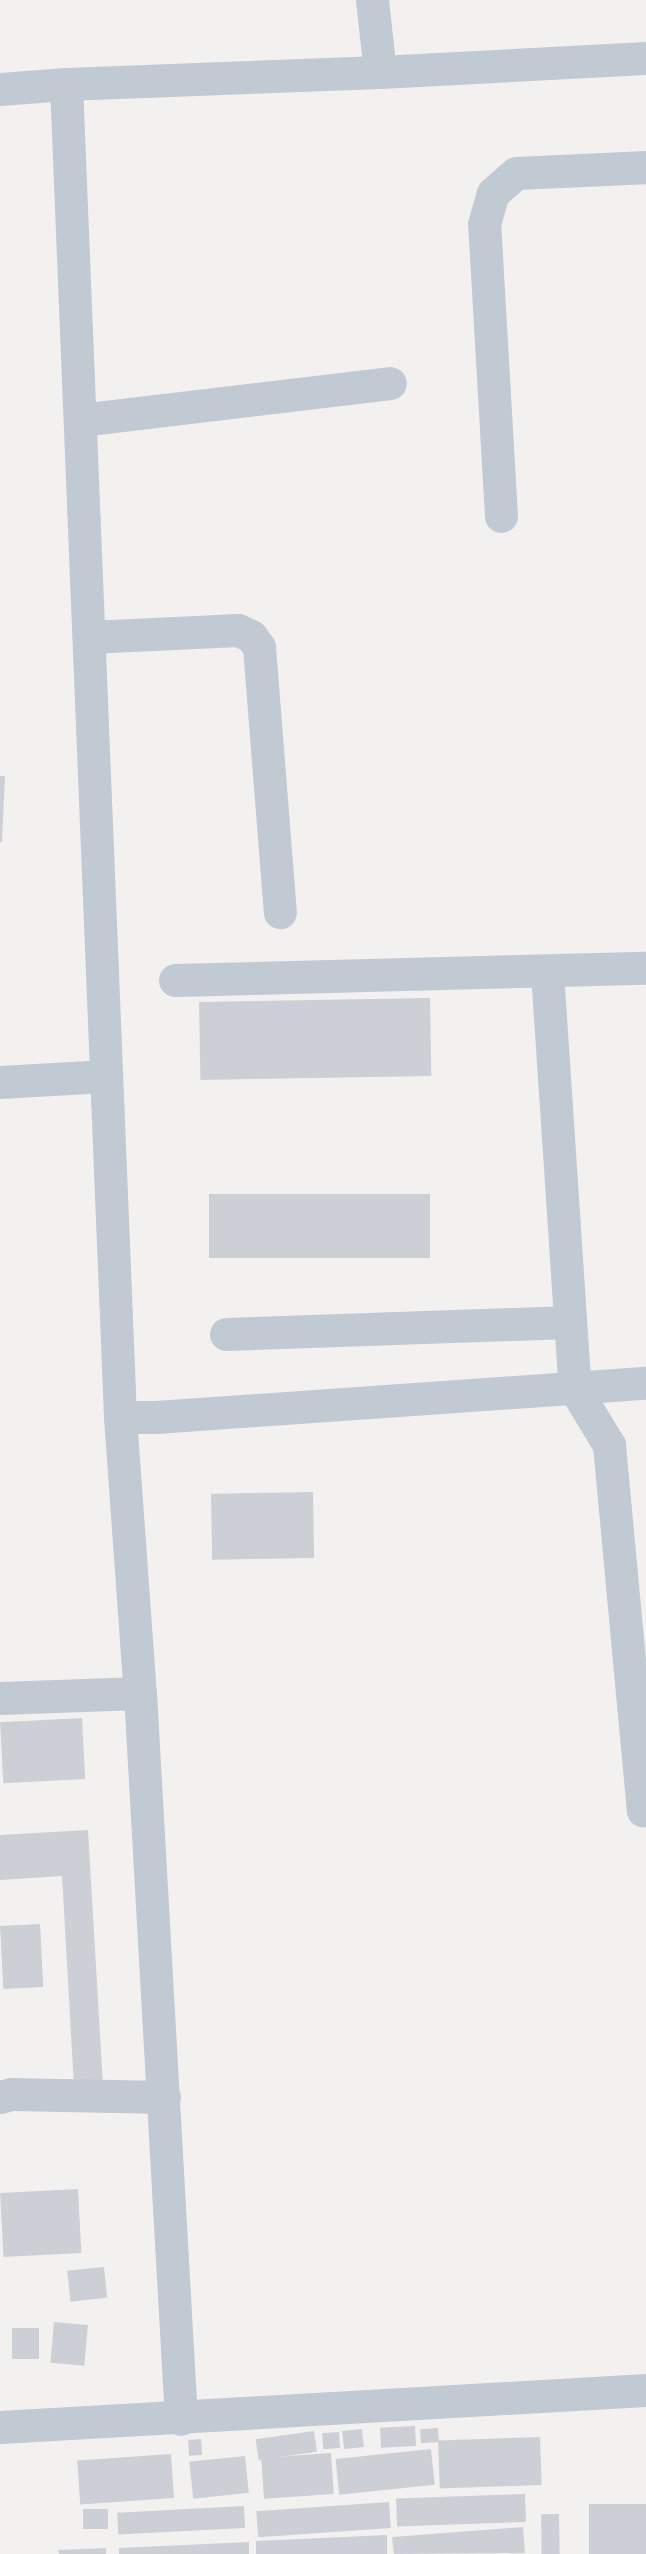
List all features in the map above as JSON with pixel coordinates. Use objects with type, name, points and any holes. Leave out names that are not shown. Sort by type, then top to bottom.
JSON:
[{"type":"street","points":[[372,0],[380,72]]},
{"type":"street","points":[[0,89],[66,84],[380,72],[646,58]]},
{"type":"street","points":[[66,84],[120,1417],[140,1693],[181,2419]]},
{"type":"street","points":[[501,516],[484,224],[493,194],[516,173],[646,167]]},
{"type":"street","points":[[80,420],[390,383]]},
{"type":"street","points":[[90,637],[238,630],[251,636],[259,647],[280,912]]},
{"type":"street","points":[[175,980],[646,968]]},
{"type":"street","points":[[547,972],[575,1389],[594,1416],[609,1445],[643,1810]]},
{"type":"street","points":[[0,1082],[106,1076]]},
{"type":"street","points":[[226,1334],[570,1322]]},
{"type":"street","points":[[120,1417],[156,1417],[646,1383]]},
{"type":"street","points":[[0,1698],[140,1693]]},
{"type":"street","points":[[0,2097],[11,2094],[164,2097]]},
{"type":"street","points":[[0,2427],[181,2419],[646,2390]]},
{"type":"building","points":[[0,776],[5,776],[2,842],[0,842]]},
{"type":"building","points":[[430,998],[431,1076],[200,1080],[199,1002]]},
{"type":"building","points":[[209,1194],[430,1194],[430,1258],[209,1258]]},
{"type":"building","points":[[313,1492],[314,1558],[212,1560],[211,1494]]},
{"type":"building","points":[[82,1718],[85,1779],[3,1783],[0,1722]]},
{"type":"building","points":[[88,1830],[103,2085],[74,2087],[62,1876],[0,1880],[0,1835]]},
{"type":"building","points":[[40,1924],[43,1987],[3,1989],[0,1926]]},
{"type":"building","points":[[78,2189],[81,2253],[3,2257],[0,2193]]},
{"type":"building","points":[[104,2267],[107,2298],[70,2302],[67,2271]]},
{"type":"building","points":[[54,2322],[88,2325],[84,2366],[50,2363]]},
{"type":"building","points":[[12,2328],[39,2328],[39,2359],[12,2359]]},
{"type":"building","points":[[415,2426],[416,2446],[381,2448],[380,2428]]},
{"type":"building","points":[[438,2428],[439,2442],[421,2443],[420,2429]]},
{"type":"building","points":[[362,2429],[364,2447],[344,2449],[342,2431]]},
{"type":"building","points":[[314,2431],[317,2452],[258,2460],[256,2439]]},
{"type":"building","points":[[339,2432],[340,2448],[323,2449],[322,2433]]},
{"type":"building","points":[[540,2437],[542,2485],[440,2489],[438,2441]]},
{"type":"building","points":[[201,2439],[202,2455],[189,2456],[188,2440]]},
{"type":"building","points":[[431,2449],[435,2485],[339,2495],[336,2459]]},
{"type":"building","points":[[331,2453],[334,2494],[264,2499],[261,2458]]},
{"type":"building","points":[[171,2454],[174,2498],[80,2504],[77,2461]]},
{"type":"building","points":[[245,2456],[249,2493],[193,2499],[189,2462]]},
{"type":"building","points":[[525,2494],[526,2522],[397,2526],[396,2499]]},
{"type":"building","points":[[389,2502],[391,2528],[258,2537],[256,2511]]},
{"type":"building","points":[[589,2504],[646,2504],[646,2554],[589,2554]]},
{"type":"building","points":[[244,2506],[245,2528],[118,2535],[117,2513]]},
{"type":"building","points":[[83,2509],[108,2509],[108,2529],[83,2529]]},
{"type":"building","points":[[541,2514],[559,2514],[560,2554],[542,2554]]},
{"type":"building","points":[[523,2527],[525,2553],[394,2554],[392,2537]]},
{"type":"building","points":[[387,2535],[387,2554],[256,2554],[256,2541]]},
{"type":"building","points":[[249,2542],[249,2554],[119,2554],[119,2548]]},
{"type":"building","points":[[106,2548],[106,2554],[59,2554],[58,2550]]}]
